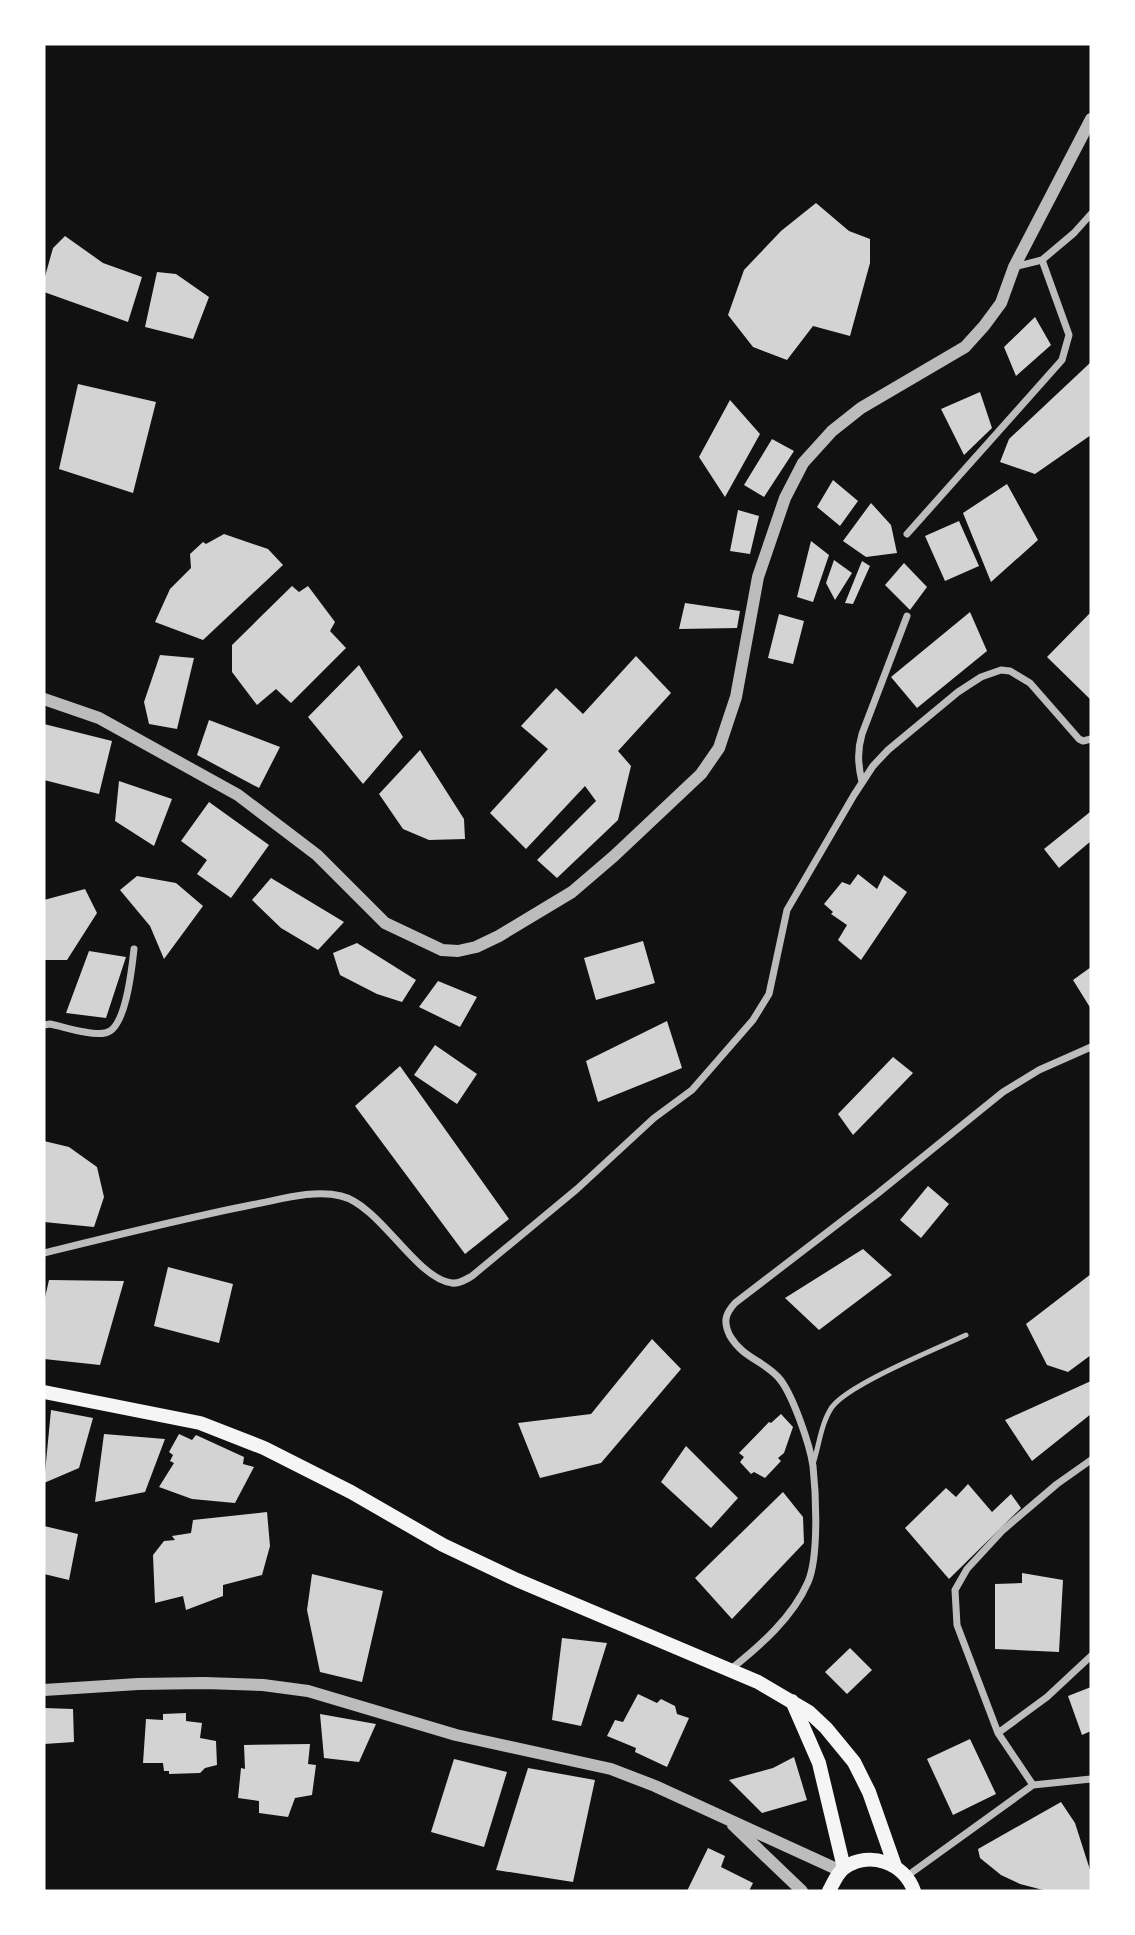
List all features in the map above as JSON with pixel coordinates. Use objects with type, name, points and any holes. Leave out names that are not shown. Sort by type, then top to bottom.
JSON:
[{"type":"main road","points":[[44,1392],[200,1423],[264,1448],[351,1492],[443,1545],[517,1580],[731,1669],[791,1700],[826,1728],[854,1762],[909,1883]]},
{"type":"main road","points":[[791,1700],[819,1763],[833,1812],[843,1869]]},
{"type":"main road","points":[[829,1891],[843,1869],[870,1859],[883,1861],[909,1883]]},
{"type":"street","points":[[44,699],[99,718],[238,795],[317,855],[385,923],[442,950],[458,951],[476,947],[499,936],[572,891],[614,856],[701,774],[719,748],[736,697],[762,564],[785,498],[803,463],[832,431],[861,408],[965,347],[1001,303],[1014,267],[1091,119]]},
{"type":"street","points":[[1014,267],[1042,260],[1074,233],[1091,214]]},
{"type":"street","points":[[907,534],[1062,360],[1069,335],[1042,260]]},
{"type":"street","points":[[862,782],[858,750],[862,734],[907,616]]},
{"type":"street","points":[[44,1253],[173,1220],[315,1194],[339,1195],[361,1205],[421,1265],[440,1279],[454,1283],[472,1276],[577,1189],[654,1118],[692,1090],[753,1020],[769,994],[787,910],[862,782],[888,750],[958,692],[981,677],[1001,670],[1010,671],[1030,683],[1079,740],[1091,739]]},
{"type":"street","points":[[44,1025],[102,1034],[113,1030],[132,976],[134,949]]},
{"type":"street","points":[[731,1669],[756,1648],[799,1599],[809,1580],[813,1561],[815,1520],[813,1464],[799,1415],[779,1377],[739,1350],[725,1324],[727,1312],[1003,1092],[1039,1070],[1091,1046]]},
{"type":"street","points":[[1033,1785],[998,1733],[957,1625],[955,1590],[967,1569],[1003,1530],[1057,1484],[1091,1460]]},
{"type":"street","points":[[998,1733],[1046,1697],[1091,1656]]},
{"type":"street","points":[[44,1690],[138,1684],[205,1684],[263,1685],[308,1691],[456,1735],[611,1769],[843,1869]]},
{"type":"street","points":[[909,1883],[1033,1785],[1091,1779]]},
{"type":"street","points":[[725,1817],[802,1891]]},
{"type":"lane","points":[[813,1464],[823,1427],[833,1407],[851,1390],[966,1335]]},
{"type":"building","points":[[816,203],[849,231],[870,239],[870,263],[850,336],[813,326],[787,360],[753,347],[728,315],[744,270],[781,231]]},
{"type":"building","points":[[65,236],[103,263],[142,277],[128,322],[44,292],[44,280],[53,248]]},
{"type":"building","points":[[157,272],[176,274],[209,297],[193,339],[145,327]]},
{"type":"building","points":[[1035,317],[1051,345],[1016,376],[1004,347]]},
{"type":"building","points":[[1091,362],[1091,435],[1035,474],[1000,462],[1009,439]]},
{"type":"building","points":[[78,384],[156,402],[133,493],[59,469]]},
{"type":"building","points":[[980,392],[992,428],[964,455],[941,409]]},
{"type":"building","points":[[730,400],[760,434],[725,497],[699,457]]},
{"type":"building","points":[[772,439],[794,451],[764,497],[744,485]]},
{"type":"building","points":[[833,480],[858,501],[840,526],[817,507]]},
{"type":"building","points":[[1007,484],[1038,540],[991,582],[963,513]]},
{"type":"building","points":[[871,503],[891,525],[897,553],[866,557],[843,541]]},
{"type":"building","points":[[738,510],[759,516],[750,554],[730,551]]},
{"type":"building","points":[[959,521],[979,566],[945,581],[925,536]]},
{"type":"building","points":[[224,534],[268,549],[283,565],[203,640],[155,622],[170,589],[191,568],[190,554],[203,542],[206,544]]},
{"type":"building","points":[[811,541],[829,555],[813,602],[797,597]]},
{"type":"building","points":[[834,560],[852,573],[835,600],[826,583]]},
{"type":"building","points":[[862,561],[870,566],[853,604],[845,603]]},
{"type":"building","points":[[904,563],[927,587],[910,610],[885,585]]},
{"type":"building","points":[[292,586],[299,592],[308,586],[335,622],[330,631],[346,648],[291,703],[276,689],[257,705],[232,672],[232,645]]},
{"type":"building","points":[[685,603],[740,611],[737,628],[679,629]]},
{"type":"building","points":[[970,612],[987,651],[917,708],[891,677]]},
{"type":"building","points":[[1091,612],[1091,700],[1047,657]]},
{"type":"building","points":[[779,614],[804,621],[793,664],[768,658]]},
{"type":"building","points":[[160,655],[194,658],[177,729],[149,724],[144,702]]},
{"type":"building","points":[[636,656],[671,693],[618,751],[631,766],[618,820],[557,878],[537,860],[596,801],[585,786],[526,849],[490,813],[548,749],[521,726],[556,688],[583,714]]},
{"type":"building","points":[[359,665],[403,737],[363,784],[308,717]]},
{"type":"building","points":[[209,720],[280,747],[259,788],[197,755]]},
{"type":"building","points":[[44,724],[112,741],[99,794],[44,780]]},
{"type":"building","points":[[420,750],[464,819],[465,839],[429,840],[403,829],[379,794]]},
{"type":"building","points":[[119,781],[172,799],[154,846],[115,821]]},
{"type":"building","points":[[209,802],[269,845],[231,898],[197,874],[207,860],[181,841]]},
{"type":"building","points":[[1090,812],[1091,841],[1059,868],[1044,849]]},
{"type":"building","points":[[858,874],[877,889],[884,875],[907,892],[861,960],[838,940],[847,925],[831,914],[833,912],[824,904],[842,882],[850,885]]},
{"type":"building","points":[[137,876],[176,883],[203,906],[164,959],[150,926],[120,890]]},
{"type":"building","points":[[271,878],[344,922],[318,950],[281,928],[252,900]]},
{"type":"building","points":[[85,889],[97,913],[67,960],[44,960],[44,900]]},
{"type":"building","points":[[643,941],[655,983],[596,1000],[584,958]]},
{"type":"building","points":[[357,943],[416,980],[402,1002],[377,994],[340,975],[333,953]]},
{"type":"building","points":[[89,951],[126,957],[106,1018],[66,1013]]},
{"type":"building","points":[[1091,967],[1091,1009],[1073,980]]},
{"type":"building","points":[[438,981],[477,997],[460,1027],[419,1007]]},
{"type":"building","points":[[667,1021],[682,1068],[598,1102],[586,1061]]},
{"type":"building","points":[[435,1045],[477,1074],[457,1104],[414,1075]]},
{"type":"building","points":[[893,1057],[913,1073],[853,1135],[838,1114]]},
{"type":"building","points":[[400,1066],[509,1219],[465,1254],[355,1106]]},
{"type":"building","points":[[44,1141],[69,1147],[97,1167],[104,1197],[94,1227],[44,1222]]},
{"type":"building","points":[[928,1186],[949,1204],[921,1238],[900,1220]]},
{"type":"building","points":[[863,1249],[892,1275],[819,1330],[785,1298]]},
{"type":"building","points":[[168,1267],[233,1284],[219,1343],[154,1326]]},
{"type":"building","points":[[1091,1274],[1091,1355],[1068,1372],[1047,1365],[1026,1324]]},
{"type":"building","points":[[49,1280],[124,1281],[100,1365],[44,1359],[44,1302]]},
{"type":"building","points":[[652,1339],[681,1369],[601,1463],[540,1478],[518,1423],[591,1414]]},
{"type":"building","points":[[1091,1381],[1091,1414],[1032,1461],[1005,1420]]},
{"type":"building","points":[[51,1410],[93,1418],[79,1468],[44,1483]]},
{"type":"building","points":[[781,1414],[793,1427],[784,1453],[778,1458],[781,1461],[765,1478],[754,1472],[751,1474],[740,1462],[744,1457],[739,1453],[769,1422]]},
{"type":"building","points":[[104,1434],[165,1439],[145,1492],[95,1502]]},
{"type":"building","points":[[179,1434],[192,1440],[196,1435],[244,1457],[243,1464],[254,1467],[235,1503],[192,1499],[159,1487],[174,1463],[170,1461],[173,1455],[169,1452]]},
{"type":"building","points":[[686,1446],[738,1498],[711,1528],[661,1482]]},
{"type":"building","points":[[968,1484],[992,1512],[1011,1494],[1021,1508],[949,1579],[905,1528],[946,1488],[956,1497]]},
{"type":"building","points":[[783,1492],[803,1517],[804,1543],[732,1619],[695,1578]]},
{"type":"building","points":[[267,1512],[270,1546],[262,1575],[223,1585],[223,1596],[186,1610],[183,1596],[155,1603],[153,1555],[164,1541],[175,1540],[172,1536],[191,1533],[193,1520]]},
{"type":"building","points":[[44,1526],[78,1534],[69,1580],[44,1574]]},
{"type":"building","points":[[1022,1573],[1063,1580],[1059,1652],[995,1649],[995,1584],[1022,1583]]},
{"type":"building","points":[[312,1574],[383,1591],[362,1682],[320,1672],[307,1610]]},
{"type":"building","points":[[562,1638],[607,1643],[581,1726],[552,1720]]},
{"type":"building","points":[[850,1648],[872,1670],[847,1694],[825,1672]]},
{"type":"building","points":[[1091,1687],[1091,1731],[1082,1735],[1068,1696]]},
{"type":"building","points":[[638,1694],[657,1703],[661,1699],[675,1706],[677,1714],[689,1718],[667,1767],[635,1752],[636,1748],[607,1736],[615,1720],[623,1722]]},
{"type":"building","points":[[44,1708],[73,1709],[74,1742],[44,1744]]},
{"type":"building","points":[[186,1713],[186,1721],[202,1723],[200,1738],[216,1741],[217,1765],[205,1768],[200,1773],[169,1774],[169,1771],[164,1771],[163,1763],[143,1763],[146,1719],[163,1720],[163,1714]]},
{"type":"building","points":[[320,1714],[376,1724],[359,1762],[324,1758]]},
{"type":"building","points":[[970,1739],[996,1794],[953,1815],[927,1759]]},
{"type":"building","points":[[310,1744],[308,1764],[316,1765],[312,1795],[295,1798],[288,1817],[259,1813],[259,1801],[238,1798],[241,1768],[245,1769],[244,1745]]},
{"type":"building","points":[[794,1757],[807,1800],[762,1813],[729,1780],[773,1768]]},
{"type":"building","points":[[454,1759],[507,1772],[484,1847],[431,1832]]},
{"type":"building","points":[[528,1768],[595,1780],[573,1882],[496,1870]]},
{"type":"building","points":[[1061,1802],[1075,1823],[1091,1873],[1091,1891],[1047,1891],[1020,1884],[1001,1875],[980,1858],[978,1849]]},
{"type":"building","points":[[708,1848],[725,1856],[721,1867],[753,1883],[749,1891],[687,1891]]}]
